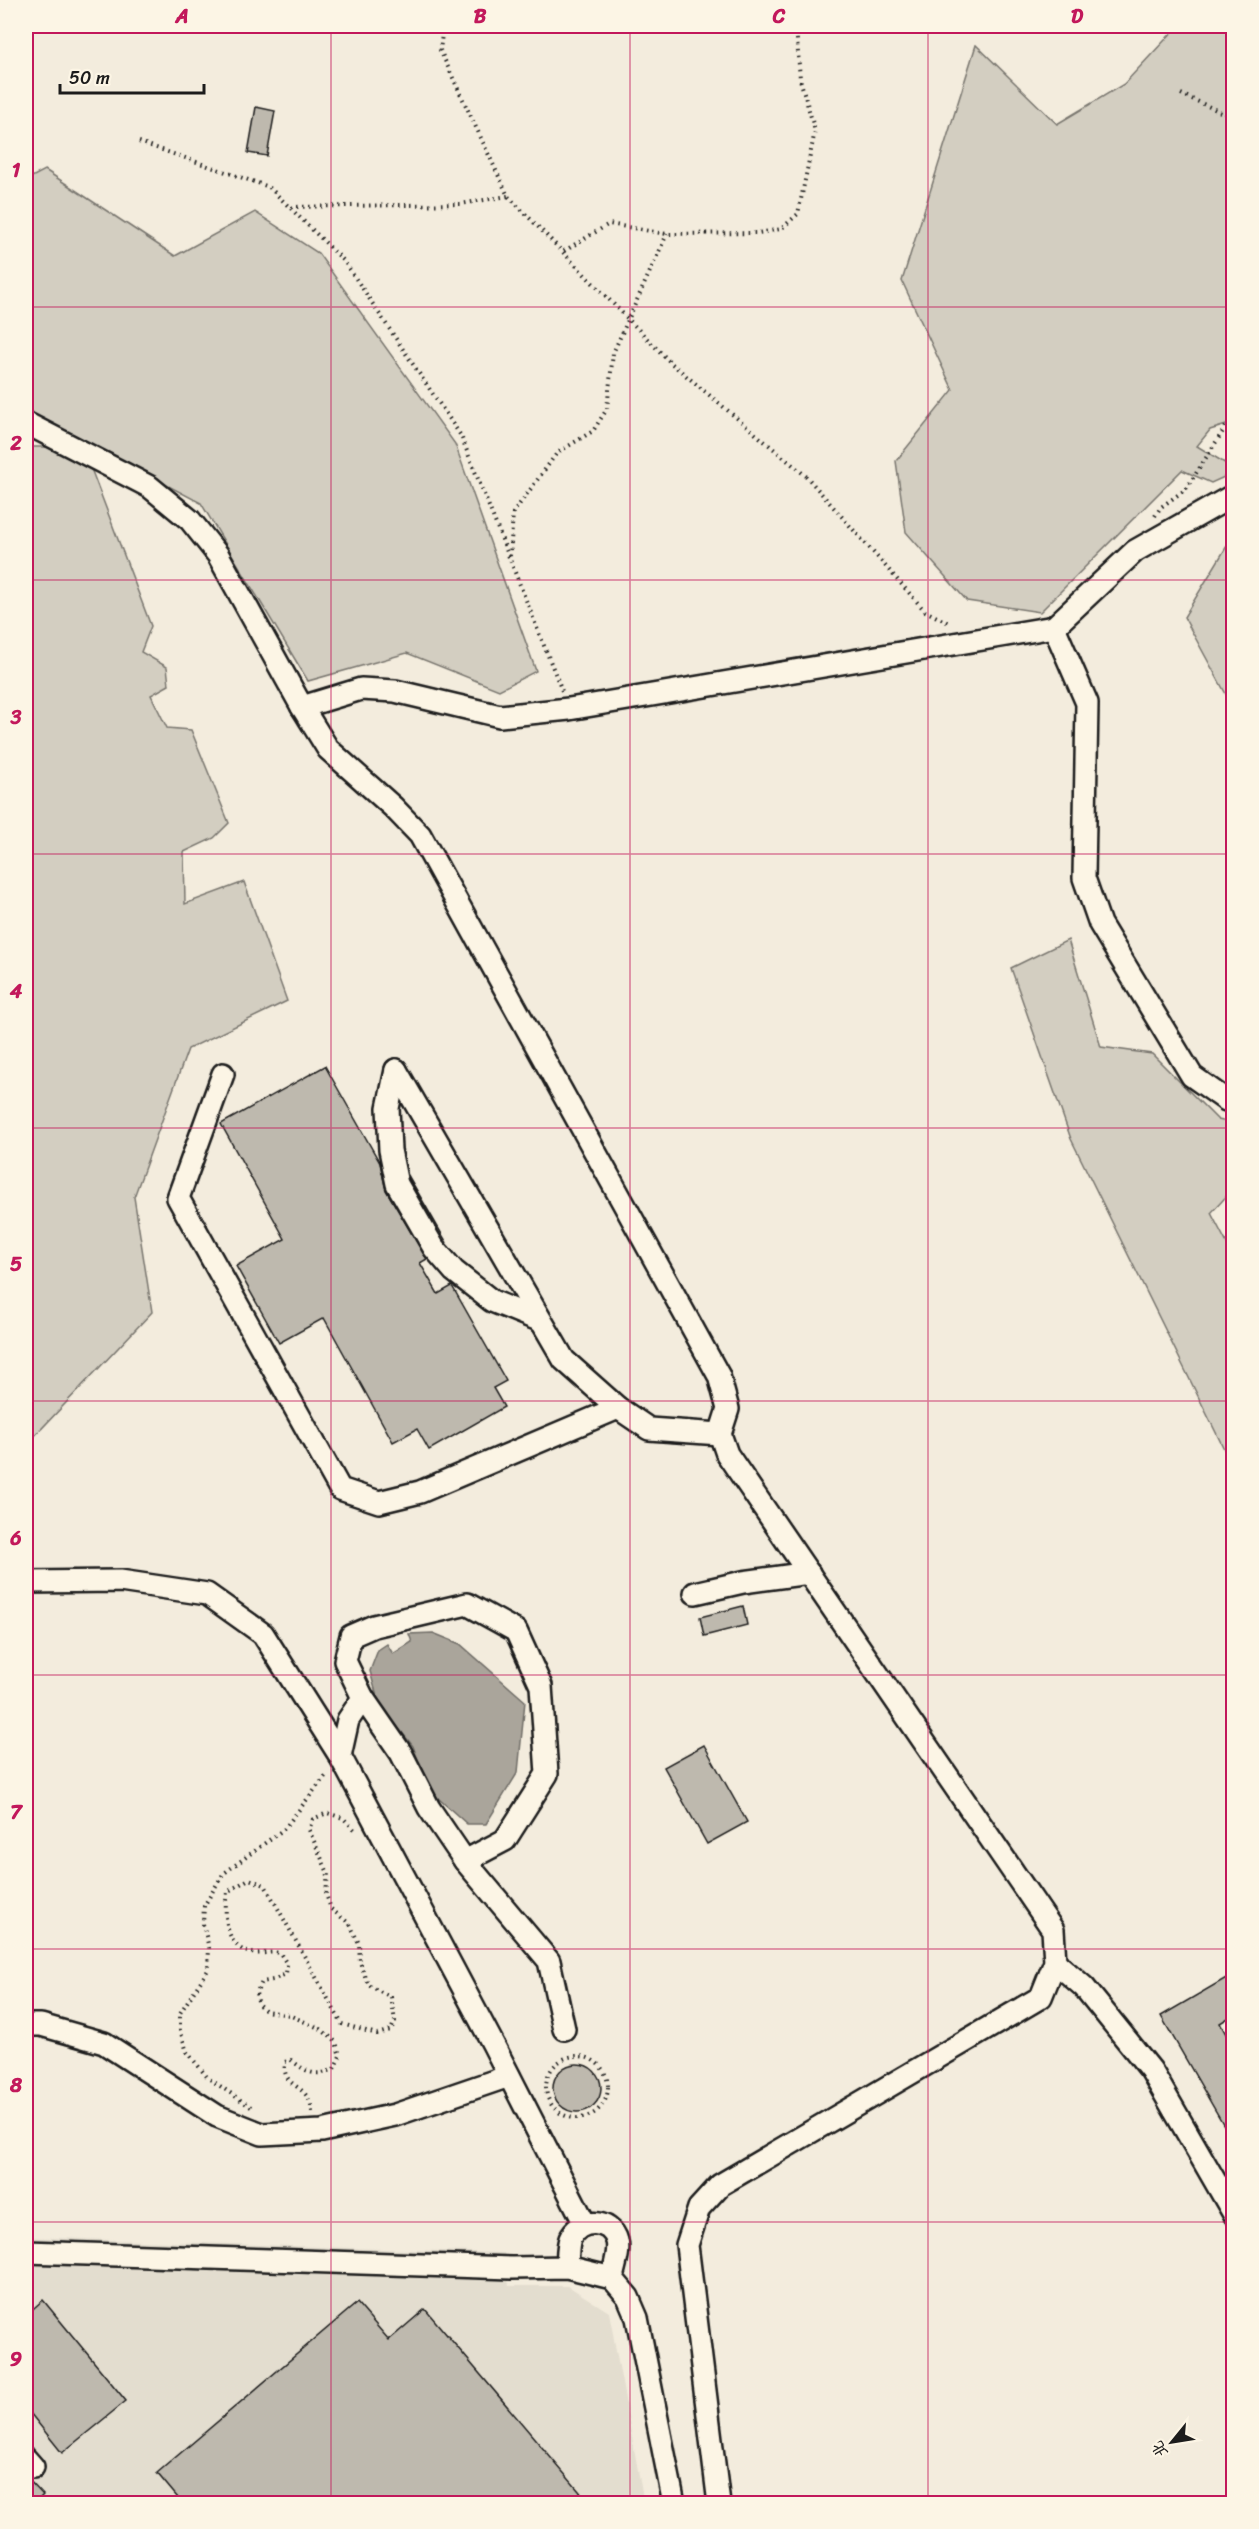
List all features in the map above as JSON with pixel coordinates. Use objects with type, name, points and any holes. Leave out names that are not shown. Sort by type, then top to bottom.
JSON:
[{"type":"street","points":[[26,423],[150,488],[190,520],[218,555],[302,707],[328,749],[393,807],[420,835],[719,1376],[728,1409],[720,1434],[727,1454],[1053,1930],[1055,1962],[1041,1997],[720,2185],[699,2208],[687,2244],[719,2504]]},
{"type":"street","points":[[302,707],[361,688],[395,691],[500,716],[569,709],[1054,627],[1135,551],[1233,495]]},
{"type":"street","points":[[1054,627],[1087,702],[1084,878],[1100,924],[1192,1076],[1226,1100],[1233,1102]]},
{"type":"street","points":[[541,1321],[492,1301],[454,1271],[434,1248],[397,1184],[390,1150],[388,1108],[396,1070],[564,1360],[618,1408],[649,1429],[720,1434]]},
{"type":"street","points":[[223,1074],[178,1198],[340,1489],[379,1502],[420,1492],[618,1408]]},
{"type":"street","points":[[695,1593],[743,1582],[809,1573]]},
{"type":"street","points":[[26,1582],[120,1581],[207,1594],[262,1634],[340,1756],[585,2224]]},
{"type":"street","points":[[465,1860],[505,1839],[547,1774],[541,1686],[516,1631],[467,1604],[374,1626],[351,1636],[345,1660],[363,1698],[401,1753],[429,1808],[465,1860],[549,1961],[564,2029]]},
{"type":"street","points":[[340,1756],[348,1720],[363,1698]]},
{"type":"street","points":[[1055,1962],[1084,1987],[1151,2070],[1233,2214]]},
{"type":"street","points":[[26,2025],[41,2025],[104,2043],[217,2116],[262,2134],[322,2131],[395,2115],[509,2076]]},
{"type":"street","points":[[567,2267],[570,2238],[576,2229],[585,2224],[597,2223],[609,2229],[617,2240],[617,2254],[612,2278]]},
{"type":"street","points":[[26,2252],[512,2268],[567,2267],[612,2278],[628,2297],[637,2318],[674,2504]]},
{"type":"path","points":[[443,26],[440,50],[508,196],[629,317],[671,363],[806,476],[925,611],[953,625]]},
{"type":"path","points":[[564,251],[609,224],[667,234],[758,233],[781,229],[798,214],[815,131],[800,79],[796,26]]},
{"type":"path","points":[[1181,94],[1233,118]]},
{"type":"path","points":[[139,142],[269,187],[344,261],[461,436],[569,709]]},
{"type":"path","points":[[290,207],[460,204],[508,196]]},
{"type":"path","points":[[510,560],[513,513],[557,453],[593,431],[607,408],[613,353],[667,234]]},
{"type":"path","points":[[1135,551],[1161,507],[1186,489],[1233,414]]},
{"type":"path","points":[[256,2110],[208,2078],[187,2052],[180,2030],[180,2013],[208,1970],[209,1948],[203,1924],[204,1906],[223,1874],[284,1829],[340,1756]]},
{"type":"path","points":[[306,2120],[312,2112],[311,2102],[306,2092],[290,2081],[284,2071],[285,2062],[291,2060],[309,2074],[322,2074],[334,2069],[340,2056],[336,2042],[321,2029],[289,2015],[266,2011],[259,2005],[256,1993],[262,1982],[286,1974],[287,1964],[280,1953],[270,1951],[256,1954],[245,1951],[235,1943],[226,1924],[227,1892],[249,1879],[265,1886],[342,2024],[377,2034],[391,2030],[395,2021],[390,1997],[369,1985],[360,1962],[359,1944],[350,1924],[331,1909],[326,1894],[328,1873],[309,1830],[313,1819],[327,1813],[343,1818],[360,1835]]},
{"type":"path","points":[[579,2056],[597,2064],[603,2072],[607,2091],[599,2108],[592,2114],[572,2118],[554,2108],[546,2088],[547,2078],[552,2068],[560,2061],[579,2056]]},
{"type":"shaded area","points":[[1178,26],[1233,26],[1233,423],[1210,430],[1197,446],[1233,468],[1233,473],[1211,483],[1182,470],[1040,612],[967,601],[906,532],[896,461],[953,390],[902,281],[976,45],[1057,124],[1124,84]]},
{"type":"shaded area","points":[[45,170],[175,256],[255,212],[318,253],[455,444],[536,671],[499,690],[407,653],[308,681],[201,503],[26,411],[26,180]]},
{"type":"shaded area","points":[[26,447],[48,447],[90,466],[151,626],[141,652],[167,667],[169,685],[151,695],[167,728],[191,730],[229,823],[214,838],[184,852],[185,904],[244,882],[287,1001],[188,1049],[134,1197],[152,1312],[26,1445]]},
{"type":"shaded area","points":[[1233,536],[1233,707],[1184,617]]},
{"type":"shaded area","points":[[1068,940],[1101,1047],[1152,1054],[1218,1120],[1233,1123],[1233,1189],[1211,1213],[1233,1251],[1233,1467],[1071,1139],[1011,968]]},
{"type":"shaded area","points":[[433,1633],[460,1644],[525,1701],[518,1772],[486,1824],[467,1824],[429,1790],[413,1746],[379,1704],[370,1671],[378,1650],[387,1644],[393,1654],[412,1642],[409,1634]]},
{"type":"shaded area","points":[[26,2237],[504,2253],[509,2286],[568,2286],[609,2312],[644,2503],[26,2504]]},
{"type":"building","points":[[256,107],[275,111],[267,156],[248,153]]},
{"type":"building","points":[[325,1066],[380,1163],[386,1190],[427,1259],[420,1263],[438,1294],[452,1286],[506,1381],[493,1388],[504,1407],[429,1450],[417,1429],[393,1442],[324,1318],[279,1343],[236,1266],[285,1239],[221,1124]]},
{"type":"building","points":[[408,1175],[447,1243],[409,1179]]},
{"type":"building","points":[[743,1606],[747,1625],[704,1636],[700,1617]]},
{"type":"building","points":[[704,1745],[747,1822],[707,1844],[664,1767]]},
{"type":"building","points":[[1233,1974],[1233,2015],[1220,2023],[1233,2047],[1233,2141],[1161,2016]]},
{"type":"building","points":[[572,2064],[582,2064],[594,2071],[601,2083],[601,2093],[594,2105],[582,2112],[572,2112],[557,2101],[553,2093],[553,2083],[564,2068]]},
{"type":"building","points":[[43,2300],[126,2401],[62,2453],[26,2408],[26,2315]]},
{"type":"building","points":[[357,2303],[389,2340],[425,2309],[590,2504],[183,2504],[157,2473]]},
{"type":"building","points":[[26,2477],[43,2495],[34,2504],[26,2504]]}]
